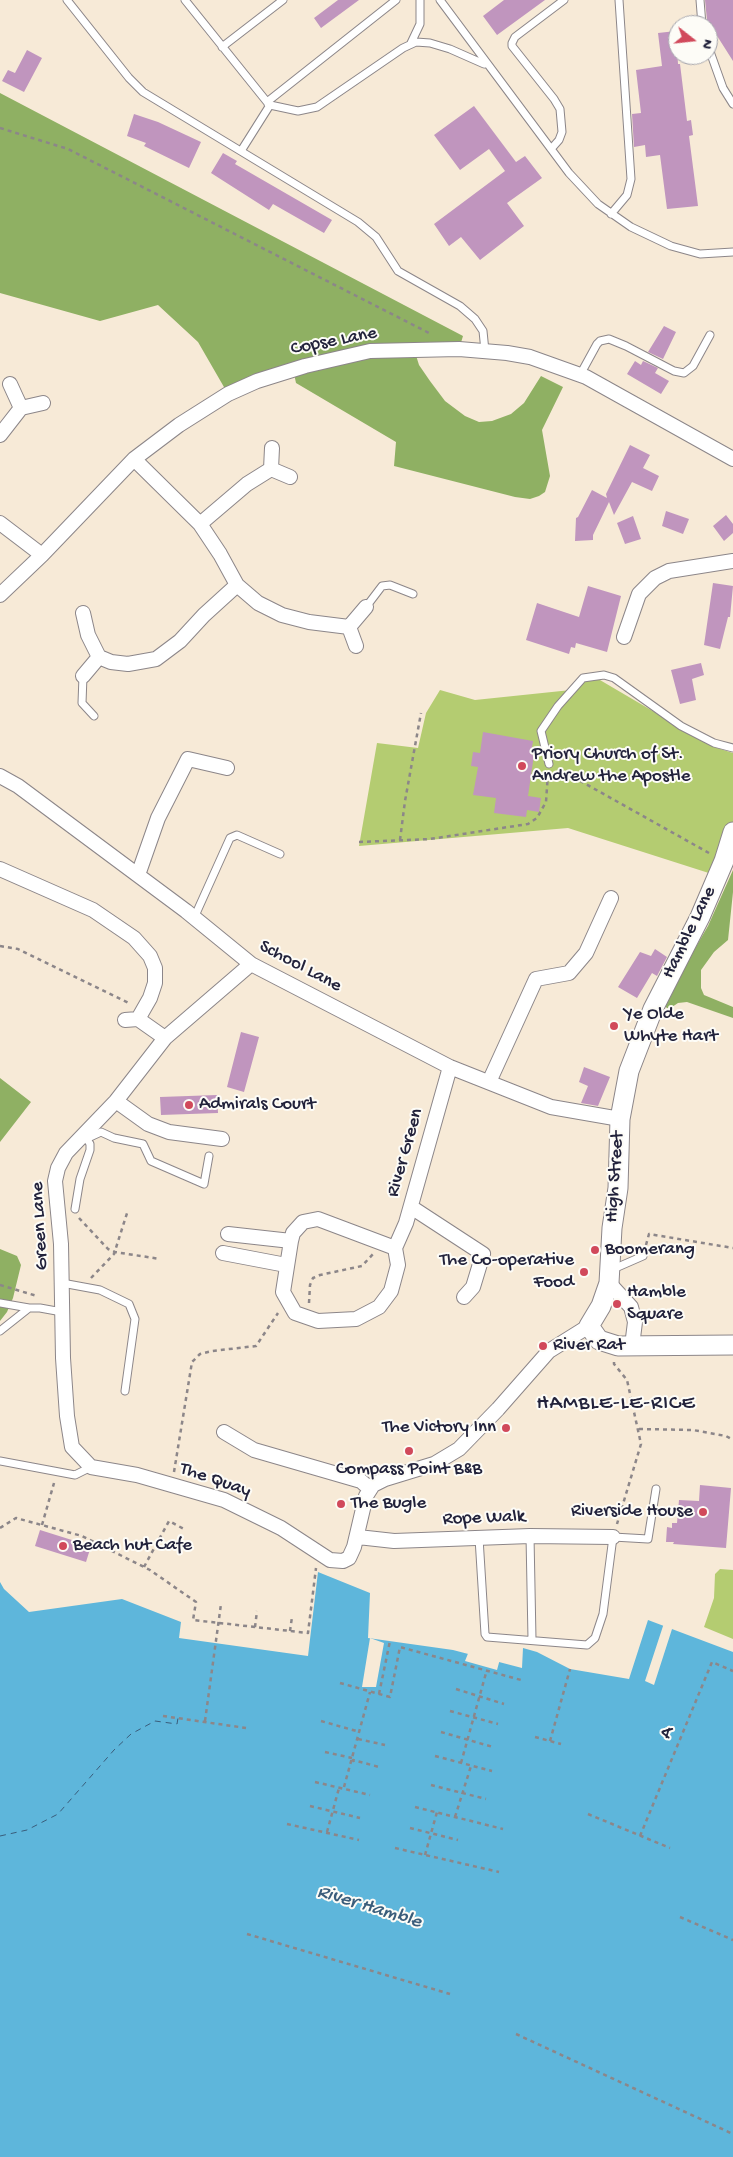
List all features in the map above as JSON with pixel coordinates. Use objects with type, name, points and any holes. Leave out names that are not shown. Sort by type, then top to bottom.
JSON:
[{"type":"main road","name":"Hamble Lane","points":[[620,1119],[627,1080],[644,1030],[700,917],[724,861],[733,832]]},
{"type":"main road","name":"High Street","points":[[589,1326],[601,1306],[610,1277],[612,1228],[618,1188],[620,1119]]},
{"type":"main road","points":[[589,1326],[599,1340],[625,1346],[733,1345]]},
{"type":"street","name":"Copse Lane","points":[[0,595],[42,555],[134,459],[179,425],[228,394],[272,375],[370,351],[414,349],[485,351],[530,357],[580,375],[661,417],[733,459]]},
{"type":"street","points":[[10,384],[21,408]]},
{"type":"street","points":[[0,435],[21,408],[43,403]]},
{"type":"street","points":[[271,469],[272,448]]},
{"type":"street","points":[[134,459],[200,524],[220,554],[237,585],[258,603],[282,615],[309,622],[349,627]]},
{"type":"street","points":[[200,524],[247,484],[271,469]]},
{"type":"street","points":[[271,469],[290,477]]},
{"type":"street","points":[[0,524],[42,555]]},
{"type":"street","points":[[624,637],[639,594],[655,578],[669,571],[733,561]]},
{"type":"street","points":[[83,613],[88,635],[99,657],[111,662],[128,664],[156,659],[180,641],[204,615],[237,585]]},
{"type":"street","points":[[349,627],[366,608]]},
{"type":"street","points":[[349,627],[356,646]]},
{"type":"street","points":[[84,676],[99,657]]},
{"type":"street","points":[[138,875],[158,818],[188,759],[226,768]]},
{"type":"street","name":"School Lane","points":[[0,776],[18,786],[138,875],[251,964],[450,1067],[552,1107],[620,1119]]},
{"type":"street","points":[[0,869],[93,910],[134,938],[150,956],[155,968],[155,982],[150,998],[136,1016],[165,1038]]},
{"type":"street","points":[[489,1082],[536,979],[568,973],[586,953],[611,898]]},
{"type":"street","name":"Green Lane","points":[[91,1467],[72,1448],[67,1416],[61,1244],[55,1181],[58,1168],[66,1153],[85,1136],[116,1100],[165,1038],[251,964]]},
{"type":"street","name":"River Green","points":[[308,1318],[318,1321],[356,1319],[379,1307],[391,1290],[398,1265],[395,1248],[411,1207],[450,1067]]},
{"type":"street","points":[[116,1100],[148,1124],[169,1132],[222,1139]]},
{"type":"street","points":[[411,1207],[483,1254],[473,1287],[464,1297]]},
{"type":"street","points":[[308,1318],[295,1313],[284,1292],[290,1241],[293,1233],[304,1222],[318,1219],[395,1248]]},
{"type":"street","points":[[228,1234],[290,1241]]},
{"type":"street","points":[[223,1253],[286,1265]]},
{"type":"street","points":[[610,1277],[631,1307],[635,1322],[625,1346]]},
{"type":"street","points":[[224,1432],[254,1450],[361,1481],[370,1489],[377,1482],[434,1464],[459,1450],[550,1351],[589,1326]]},
{"type":"street","name":"The Quay","points":[[91,1467],[137,1475],[206,1494],[239,1507],[281,1528],[330,1560],[343,1561],[352,1553],[358,1537],[363,1506],[370,1489]]},
{"type":"street","name":"Rope Walk","points":[[358,1537],[394,1542],[530,1536],[612,1537]]},
{"type":"lane","points":[[67,0],[129,78],[143,92],[358,222],[376,237],[398,271],[469,313],[481,325],[485,351]]},
{"type":"lane","points":[[185,0],[268,104],[298,111],[317,107],[411,43],[422,42],[450,49],[488,66]]},
{"type":"lane","points":[[222,47],[283,0]]},
{"type":"lane","points":[[241,151],[268,104],[396,0]]},
{"type":"lane","points":[[411,43],[420,24],[420,0]]},
{"type":"lane","points":[[440,0],[584,191],[611,214],[641,233],[680,249],[707,254],[733,252]]},
{"type":"lane","points":[[551,149],[559,140],[562,132],[560,109],[512,43],[515,38],[564,0]]},
{"type":"lane","points":[[611,214],[627,195],[630,179],[619,0]]},
{"type":"lane","points":[[700,0],[701,15]]},
{"type":"lane","points":[[715,65],[723,88],[733,104]]},
{"type":"lane","points":[[580,375],[597,344],[608,339],[626,346],[674,371],[684,373],[693,366],[710,335]]},
{"type":"lane","points":[[366,608],[382,586],[390,585],[414,594]]},
{"type":"lane","points":[[84,676],[82,703],[94,716]]},
{"type":"lane","points":[[549,764],[541,731],[558,706],[583,678],[604,676],[614,678],[681,726],[714,743],[733,748]]},
{"type":"lane","points":[[194,918],[230,838],[237,836],[280,854]]},
{"type":"lane","points":[[75,1209],[80,1179],[90,1150],[85,1136],[101,1132],[114,1138],[143,1144],[151,1161],[204,1184],[209,1156]]},
{"type":"lane","points":[[610,1277],[642,1256]]},
{"type":"lane","points":[[62,1283],[100,1290],[129,1304],[135,1319],[125,1391]]},
{"type":"lane","points":[[0,1303],[63,1312]]},
{"type":"lane","points":[[0,1331],[29,1308]]},
{"type":"lane","points":[[0,1461],[75,1475],[91,1467]]},
{"type":"lane","points":[[479,1538],[485,1634],[490,1637],[587,1645],[592,1643],[595,1638],[603,1614],[612,1537],[648,1539],[656,1489]]},
{"type":"lane","points":[[530,1536],[532,1639]]},
{"type":"path","points":[[0,128],[68,149],[433,335]]},
{"type":"path","points":[[400,841],[405,801],[421,714]]},
{"type":"path","points":[[359,842],[430,839],[528,824],[537,818],[546,802],[549,764],[724,861]]},
{"type":"path","points":[[0,946],[18,949],[136,1016]]},
{"type":"path","points":[[75,1209],[80,1220],[98,1236],[108,1249],[115,1252],[160,1259]]},
{"type":"path","points":[[88,1287],[94,1273],[115,1252],[128,1210]]},
{"type":"path","points":[[642,1256],[649,1234],[733,1248]]},
{"type":"path","points":[[308,1318],[310,1285],[314,1278],[362,1266],[382,1243]]},
{"type":"path","points":[[172,1485],[192,1362],[200,1354],[230,1347],[256,1346],[287,1299]]},
{"type":"path","points":[[612,1537],[641,1444],[627,1380],[614,1364],[625,1346]]},
{"type":"path","points":[[639,1429],[693,1430],[726,1436],[733,1440]]},
{"type":"path","points":[[42,1525],[57,1472]]},
{"type":"path","points":[[0,1528],[16,1518],[82,1536],[144,1567],[196,1602],[193,1620],[308,1633],[318,1552]]},
{"type":"path","points":[[144,1567],[169,1521],[184,1529]]},
{"type":"path","points":[[205,1722],[221,1604]]},
{"type":"path","points":[[255,1627],[257,1611]]},
{"type":"path","points":[[290,1631],[292,1617]]},
{"type":"path","points":[[379,1694],[390,1641]]},
{"type":"path","points":[[340,1683],[390,1697],[400,1647],[521,1680]]},
{"type":"path","name":"A","points":[[640,1836],[712,1662],[733,1671]]},
{"type":"path","points":[[550,1741],[570,1669]]},
{"type":"path","points":[[461,1763],[486,1673]]},
{"type":"path","points":[[456,1689],[504,1704]]},
{"type":"path","points":[[344,1787],[370,1692]]},
{"type":"path","points":[[450,1711],[498,1724]]},
{"type":"path","points":[[163,1716],[246,1728]]},
{"type":"path","points":[[321,1721],[360,1732]]},
{"type":"path","points":[[441,1732],[493,1747]]},
{"type":"path","points":[[535,1737],[561,1744]]},
{"type":"path","points":[[358,1739],[385,1745]]},
{"type":"path","points":[[325,1752],[352,1758]]},
{"type":"path","points":[[435,1756],[492,1771]]},
{"type":"path","points":[[354,1762],[353,1760],[379,1767]]},
{"type":"path","points":[[455,1817],[471,1766]]},
{"type":"path","points":[[315,1782],[370,1795]]},
{"type":"path","points":[[430,1785],[486,1799]]},
{"type":"path","points":[[327,1833],[339,1788]]},
{"type":"path","points":[[310,1806],[360,1818]]},
{"type":"path","points":[[415,1807],[503,1829]]},
{"type":"path","points":[[425,1855],[437,1812]]},
{"type":"path","points":[[588,1814],[670,1848]]},
{"type":"path","points":[[287,1824],[359,1840]]},
{"type":"path","points":[[410,1828],[458,1840]]},
{"type":"path","points":[[395,1848],[499,1872]]},
{"type":"path","points":[[680,1917],[733,1940]]},
{"type":"path","points":[[247,1934],[450,1994]]},
{"type":"path","points":[[516,2034],[733,2134]]},
{"type":"green space","points":[[0,93],[463,336],[459,349],[414,349],[419,365],[445,401],[465,416],[479,422],[492,421],[511,414],[524,403],[541,376],[563,387],[542,430],[550,476],[545,492],[530,499],[515,497],[394,466],[396,442],[296,383],[293,369],[228,394],[198,342],[158,305],[100,321],[0,293]]},
{"type":"green space","points":[[588,673],[714,747],[733,753],[733,822],[715,875],[568,828],[359,846],[377,743],[418,748],[426,713],[440,690],[475,700],[571,690]]},
{"type":"green space","points":[[733,870],[733,892],[728,940],[714,952],[701,970],[701,988],[704,995],[733,1007],[733,1018],[687,1002],[678,1003],[669,1009],[662,1005],[708,926]]},
{"type":"green space","points":[[0,1078],[31,1102],[0,1142]]},
{"type":"green space","points":[[0,1249],[17,1256],[21,1265],[13,1298],[7,1312],[0,1321]]},
{"type":"green space","points":[[720,1569],[733,1570],[733,1639],[704,1627],[714,1598],[715,1574]]},
{"type":"water","name":"River Hamble","points":[[318,1572],[370,1593],[368,1638],[453,1650],[522,1668],[523,1648],[537,1652],[570,1669],[629,1679],[648,1620],[733,1652],[733,2157],[0,2157],[0,1582],[4,1589],[29,1612],[122,1599],[181,1622],[179,1638],[308,1656]]},
{"type":"pier","points":[[664,1623],[673,1626],[654,1685],[645,1681]]},
{"type":"pier","points":[[370,1638],[384,1643],[376,1687],[362,1687]]},
{"type":"pier","points":[[469,1651],[500,1659],[497,1670],[465,1661]]},
{"type":"building","points":[[338,0],[359,0],[321,28],[314,18]]},
{"type":"building","points":[[504,0],[545,0],[497,35],[483,16]]},
{"type":"building","points":[[705,0],[733,0],[733,61],[718,37],[718,15],[706,15]]},
{"type":"building","points":[[668,32],[668,65],[680,65],[687,121],[691,120],[693,135],[689,136],[698,206],[667,209],[660,155],[646,157],[645,145],[634,147],[632,114],[641,113],[636,70],[662,66],[658,33]]},
{"type":"building","points":[[27,50],[42,58],[24,92],[2,81],[8,70],[15,73]]},
{"type":"building","points":[[474,106],[516,162],[525,156],[542,178],[507,203],[524,226],[480,260],[461,237],[449,246],[434,224],[505,171],[489,149],[460,170],[434,135]]},
{"type":"building","points":[[134,114],[158,122],[201,142],[189,168],[144,146],[146,143],[127,136]]},
{"type":"building","points":[[223,153],[237,161],[235,164],[332,220],[324,233],[273,204],[269,210],[211,173]]},
{"type":"building","points":[[664,326],[676,332],[663,359],[648,352]]},
{"type":"building","points":[[635,361],[641,365],[643,361],[658,368],[655,373],[669,381],[661,394],[627,374]]},
{"type":"building","points":[[630,445],[650,455],[643,468],[659,476],[652,491],[632,482],[614,515],[609,502],[593,535],[593,540],[575,541],[576,518],[592,490],[607,498],[606,494]]},
{"type":"building","points":[[666,511],[689,519],[683,534],[662,526]]},
{"type":"building","points":[[726,515],[733,524],[733,533],[724,541],[713,526]]},
{"type":"building","points":[[633,516],[641,539],[625,544],[617,523]]},
{"type":"building","points":[[713,583],[733,586],[730,617],[728,617],[720,649],[704,645]]},
{"type":"building","points":[[588,586],[621,596],[607,652],[576,643],[575,648],[571,647],[569,654],[526,640],[537,603],[579,617]]},
{"type":"building","points":[[701,663],[704,675],[692,679],[696,700],[680,704],[671,670]]},
{"type":"building","points":[[483,732],[533,741],[531,754],[534,755],[528,796],[541,798],[539,812],[527,810],[526,817],[494,813],[496,798],[473,795],[478,767],[471,766],[473,752],[480,753]]},
{"type":"building","points":[[655,949],[667,957],[657,976],[652,973],[637,998],[618,987],[640,952],[651,956]]},
{"type":"building","name":"Admirals Court","points":[[241,1032],[259,1037],[244,1092],[227,1087]]},
{"type":"building","points":[[584,1067],[610,1077],[598,1106],[581,1103],[588,1086],[579,1082]]},
{"type":"building","name":"Admirals Court","points":[[217,1095],[218,1113],[161,1115],[160,1097]]},
{"type":"building","name":"Riverside House","points":[[700,1485],[731,1488],[726,1548],[666,1542],[667,1527],[672,1528],[672,1523],[677,1523],[679,1500],[699,1501]]},
{"type":"building","name":"Beach hut Cafe","points":[[40,1530],[91,1546],[86,1562],[35,1546]]},
{"type":"ferry route","points":[[0,1836],[27,1830],[58,1814],[114,1750],[131,1734],[155,1721],[177,1724],[178,1718]]},
{"type":"place","name":"Priory Church of St. Andrew the Apostle","points":[[522,766]]},
{"type":"place","name":"Ye Olde Whyte Hart","points":[[614,1026]]},
{"type":"place","name":"Admirals Court","points":[[189,1105]]},
{"type":"place","name":"Boomerang","points":[[595,1250]]},
{"type":"place","name":"The Co-operative Food","points":[[584,1272]]},
{"type":"place","name":"Hamble Square","points":[[617,1304]]},
{"type":"place","name":"River Rat","points":[[543,1346]]},
{"type":"place","name":"The Victory Inn","points":[[506,1428]]},
{"type":"place","name":"Compass Point B&B","points":[[409,1451]]},
{"type":"place","name":"The Bugle","points":[[341,1504]]},
{"type":"place","name":"Riverside House","points":[[703,1512]]},
{"type":"place","name":"Beach hut Cafe","points":[[63,1546]]},
{"type":"district","name":"HAMBLE-LE-RICE","points":[[616,1405]]}]
